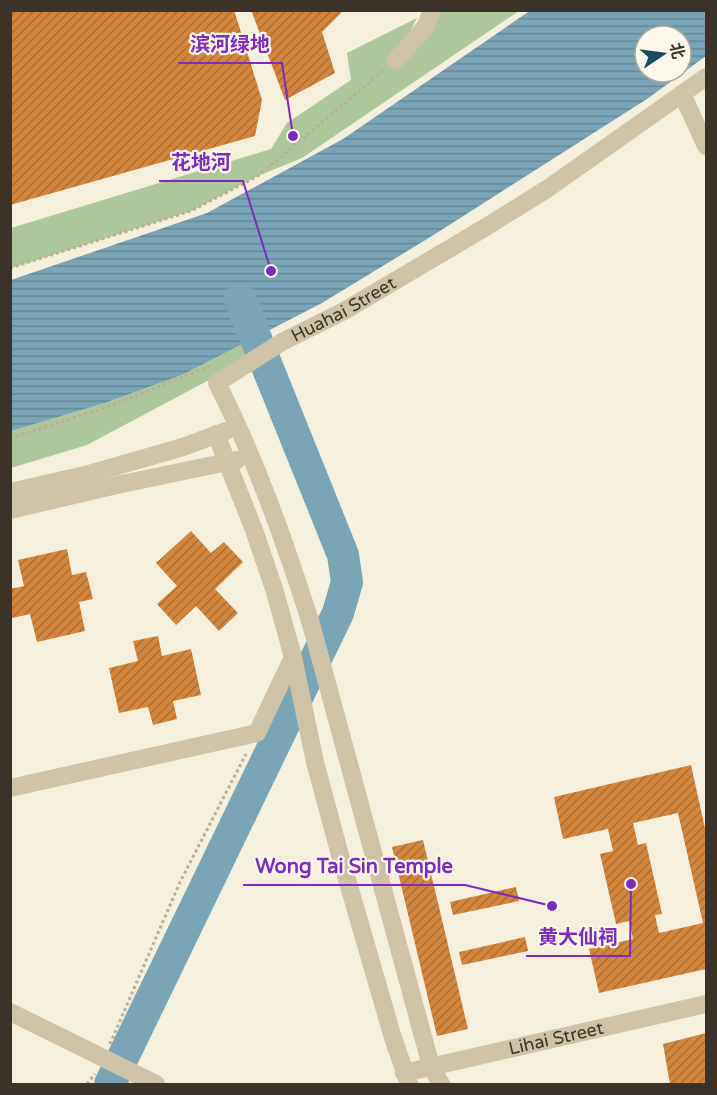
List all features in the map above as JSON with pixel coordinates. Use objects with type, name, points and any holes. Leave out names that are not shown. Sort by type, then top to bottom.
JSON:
[{"type":"street","points":[[396,60],[426,26],[432,10]]},
{"type":"street","name":"Huahai Street","points":[[441,1084],[431,1066],[311,624],[290,556],[239,427],[217,383],[285,341],[344,311],[481,231],[547,189],[706,77]]},
{"type":"street","points":[[682,94],[706,146]]},
{"type":"street","points":[[10,492],[89,474],[183,447],[239,427]]},
{"type":"street","points":[[216,434],[254,530],[275,592],[293,657],[315,762],[340,855],[407,1079]]},
{"type":"street","points":[[10,510],[250,456]]},
{"type":"street","points":[[10,788],[256,733],[293,657]]},
{"type":"street","name":"Lihai Street","points":[[407,1079],[431,1066],[706,1004]]},
{"type":"street","points":[[10,1012],[102,1066],[133,1073],[156,1084]]},
{"type":"path","points":[[10,268],[191,211],[258,176],[396,60]]},
{"type":"path","points":[[10,438],[110,406],[209,366]]},
{"type":"path","points":[[114,1035],[180,882],[256,733]]},
{"type":"path","points":[[87,1084],[102,1066]]},
{"type":"green space","points":[[440,11],[519,11],[302,158],[258,176],[191,211],[11,268],[11,228],[271,149],[287,123],[351,80],[347,53],[417,18],[397,57]]},
{"type":"green space","points":[[248,341],[258,354],[87,445],[11,468],[11,431],[105,403],[182,375]]},
{"type":"water","points":[[531,10],[706,11],[706,56],[693,65],[693,24],[633,24],[633,84],[668,84],[432,236],[322,303],[182,375],[105,403],[11,431],[11,280],[207,213],[343,139]]},
{"type":"building","points":[[10,10],[234,10],[262,100],[255,136],[10,205]]},
{"type":"building","points":[[251,10],[344,10],[322,32],[335,73],[285,100]]},
{"type":"building","points":[[191,531],[211,553],[224,542],[243,562],[215,589],[238,613],[219,631],[196,606],[176,625],[157,604],[177,586],[156,563]]},
{"type":"building","points":[[67,549],[72,575],[86,572],[93,599],[79,602],[85,631],[37,642],[30,614],[12,618],[10,613],[10,589],[24,586],[18,560]]},
{"type":"building","points":[[158,636],[162,656],[191,649],[201,695],[173,701],[177,719],[153,725],[148,707],[119,713],[109,668],[138,661],[133,641]]},
{"type":"building","points":[[691,765],[706,833],[706,969],[599,993],[589,949],[633,939],[629,921],[616,924],[600,854],[613,851],[608,829],[563,839],[554,797]],"holes":[[[678,813],[703,923],[659,933],[655,915],[662,914],[646,843],[638,845],[633,823]]]},
{"type":"building","points":[[423,840],[468,1029],[437,1036],[392,847]]},
{"type":"building","points":[[516,887],[519,901],[453,915],[450,902]]},
{"type":"building","points":[[525,937],[528,951],[462,965],[459,952]]},
{"type":"building","points":[[706,1033],[706,1084],[670,1084],[663,1044]]},
{"type":"waterway","points":[[110,1084],[338,613],[347,582],[343,555],[240,299]]},
{"type":"place","name":"滨河绿地","points":[[293,136]]},
{"type":"place","name":"花地河","points":[[271,271]]},
{"type":"place","name":"黄大仙祠","points":[[631,884]]},
{"type":"place","name":"Wong Tai Sin Temple","points":[[552,906]]}]
